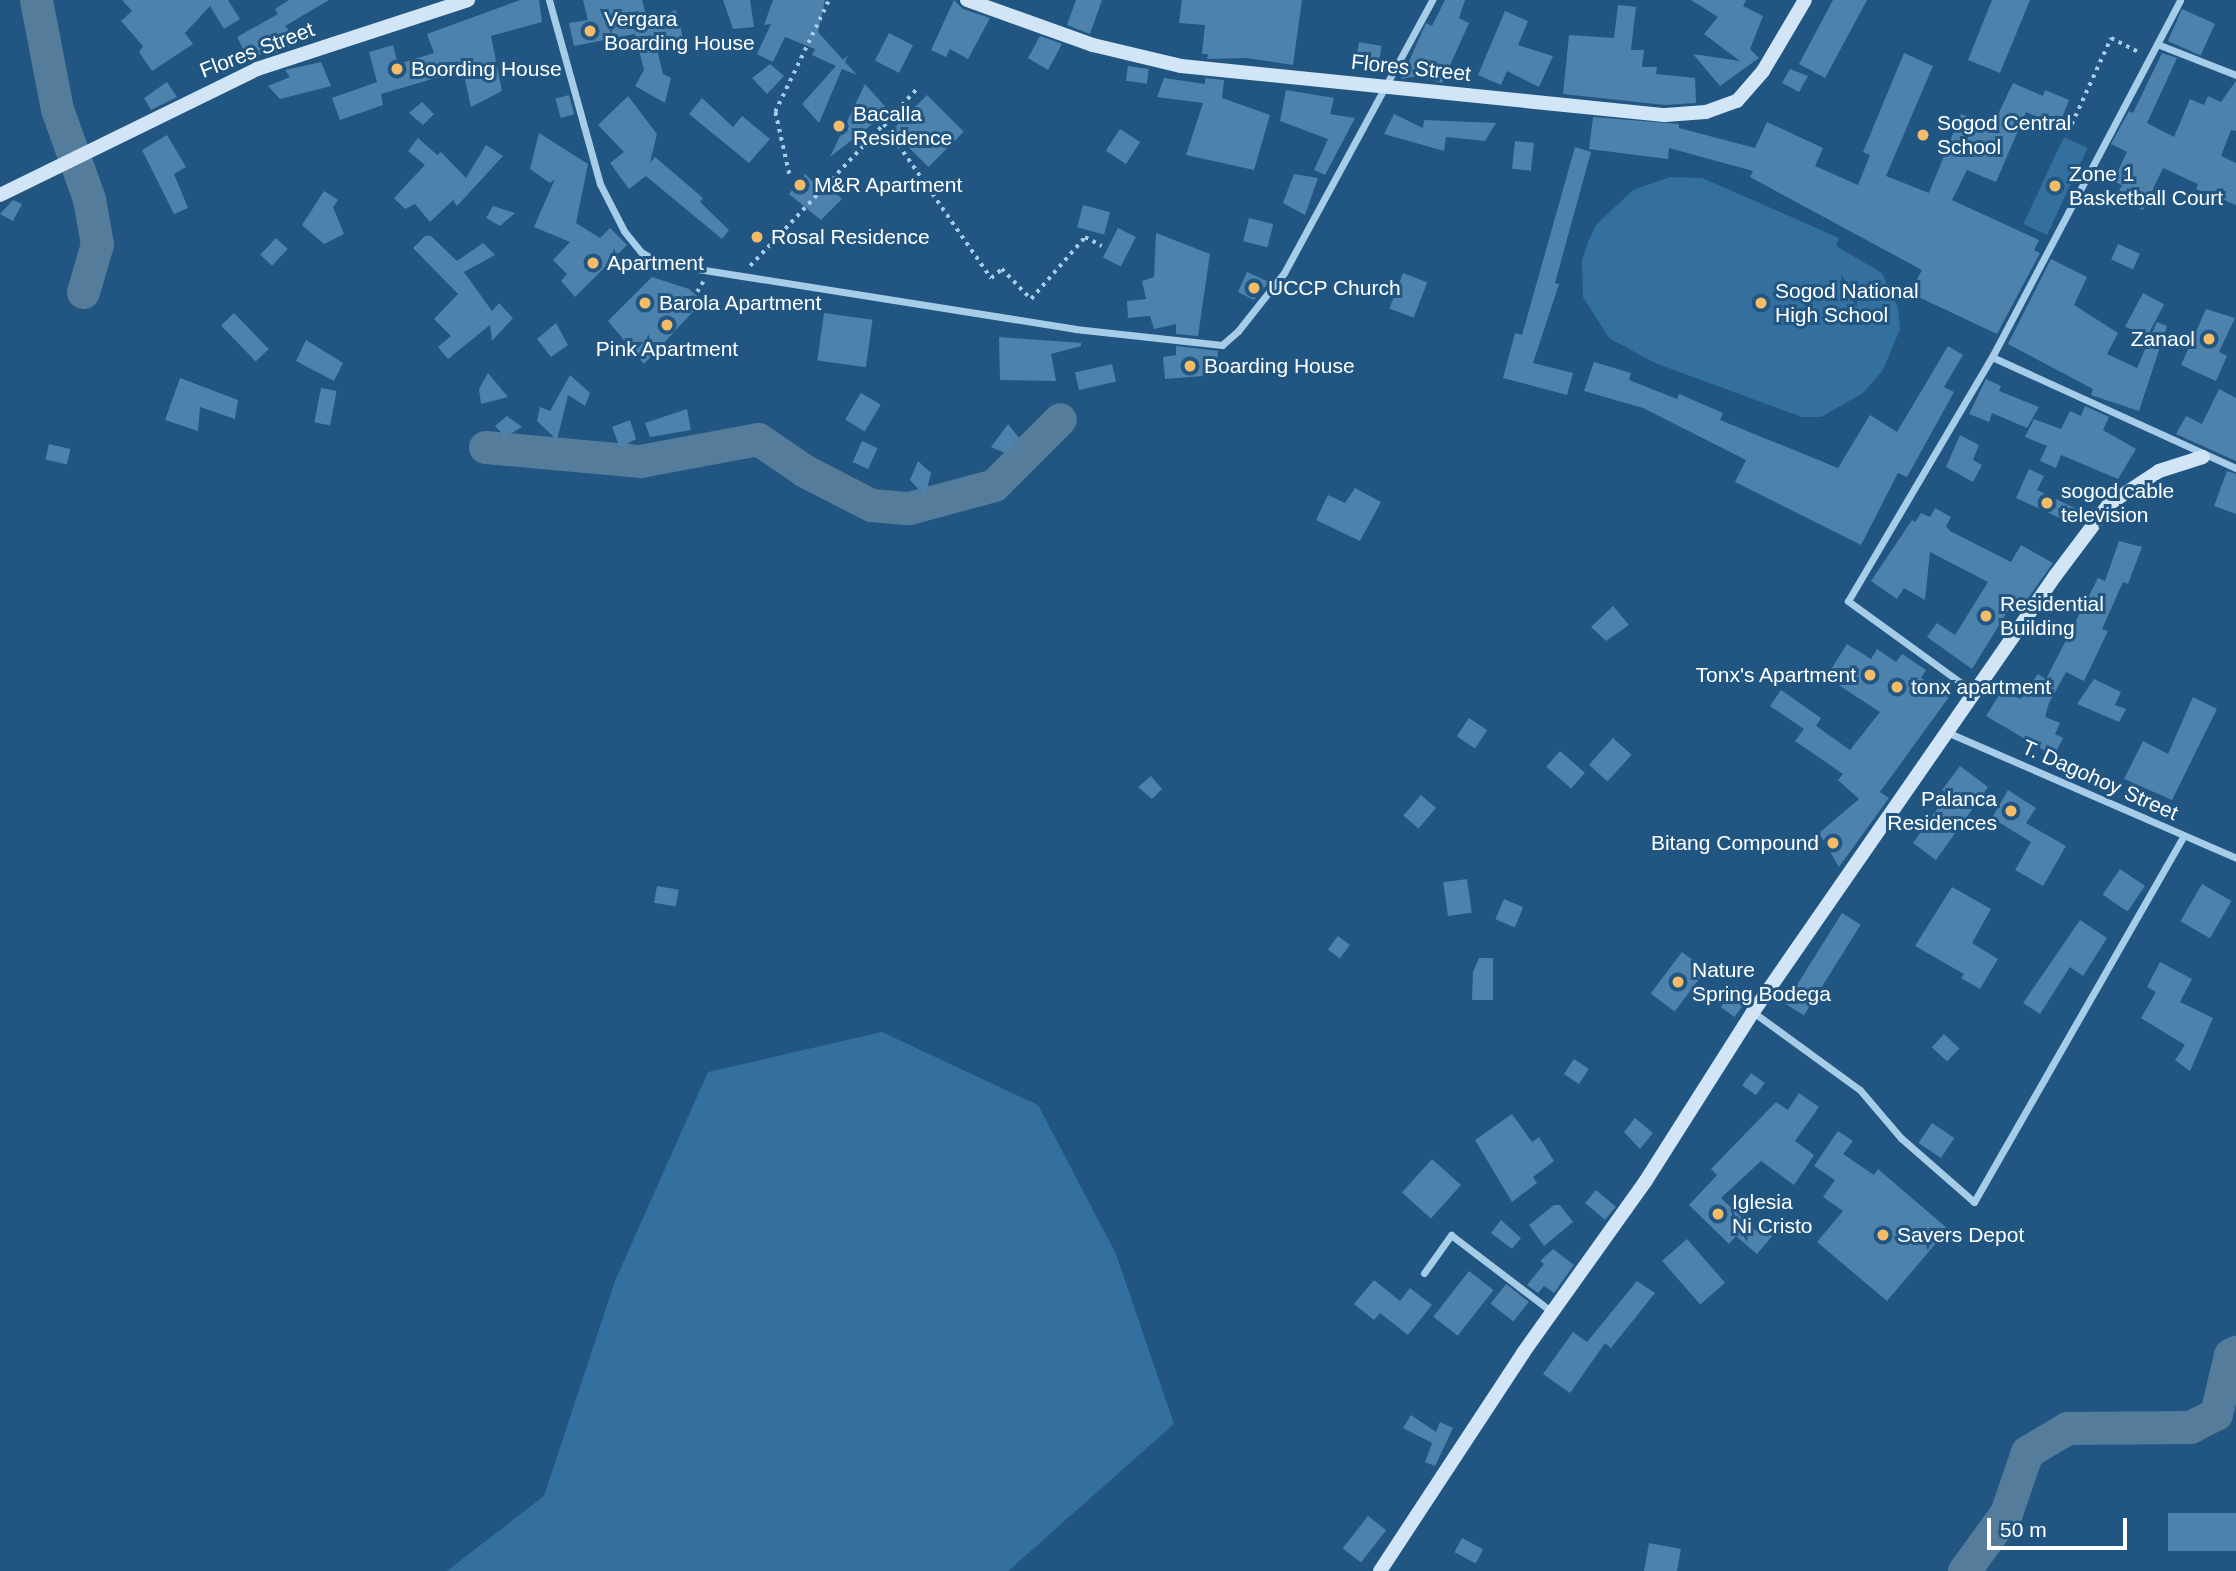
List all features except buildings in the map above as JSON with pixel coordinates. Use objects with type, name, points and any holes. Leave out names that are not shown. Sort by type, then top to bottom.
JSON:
[{"type":"street","name":"Flores Street","points":[[0,195],[106,140],[257,69],[468,0]]},
{"type":"street","points":[[549,0],[600,184],[624,231],[641,252],[660,263],[739,278],[1075,330],[1222,345],[1284,273],[1382,86],[1432,0]]},
{"type":"street","name":"Flores Street","points":[[967,0],[1093,45],[1181,66],[1665,115],[1706,112],[1737,101],[1763,71],[1805,0]]},
{"type":"street","points":[[1976,694],[1848,601],[1992,356],[2180,0]]},
{"type":"street","points":[[2157,44],[2236,75]]},
{"type":"street","points":[[1992,356],[2203,457],[2236,468]]},
{"type":"street","points":[[1380,1571],[1552,1313],[1644,1182],[1753,1012],[2109,504],[2159,471],[2203,457]]},
{"type":"street","name":"T. Dagohoy Street","points":[[1949,733],[2236,858]]},
{"type":"street","points":[[1753,1012],[1860,1090],[1901,1138],[1974,1202],[2184,836]]},
{"type":"street","points":[[1424,1273],[1451,1235],[1552,1313]]},
{"type":"path","points":[[789,174],[775,112],[829,0]]},
{"type":"path","points":[[2068,132],[2111,38],[2150,57]]},
{"type":"path","points":[[739,278],[916,90]]},
{"type":"path","points":[[884,124],[991,278],[1003,269],[1031,299],[1085,237],[1102,246]]},
{"type":"shaded area","name":"Zone 1 Basketball Court","points":[[2064,137],[2088,148],[2047,235],[2023,224]]},
{"type":"shaded area","points":[[1670,177],[1702,178],[1839,238],[1836,246],[1882,273],[1898,308],[1900,329],[1883,370],[1863,393],[1821,417],[1802,417],[1655,363],[1609,338],[1583,297],[1582,260],[1588,242],[1596,225],[1633,190]]},
{"type":"shaded area","points":[[882,1032],[1038,1105],[1116,1254],[1174,1424],[1008,1571],[447,1571],[544,1496],[615,1281],[708,1072]]},
{"type":"waterway","points":[[36,0],[57,109],[89,199],[97,244],[83,292]]},
{"type":"waterway","points":[[485,447],[640,461],[758,439],[805,471],[871,505],[909,508],[994,485],[1060,419]]},
{"type":"waterway","points":[[1964,1571],[2006,1513],[2027,1452],[2067,1428],[2190,1427],[2216,1414],[2230,1355],[2236,1352]]},
{"type":"place","name":"Vergara Boarding House","points":[[590,31]]},
{"type":"place","name":"Boording House","points":[[397,69]]},
{"type":"place","name":"Bacalla Residence","points":[[839,126]]},
{"type":"place","name":"Sogod Central School","points":[[1923,135]]},
{"type":"place","name":"M&R Apartment","points":[[800,185]]},
{"type":"place","name":"Zone 1 Basketball Court","points":[[2055,186]]},
{"type":"place","name":"Rosal Residence","points":[[757,237]]},
{"type":"place","name":"Apartment","points":[[593,263]]},
{"type":"place","name":"UCCP Church","points":[[1254,288]]},
{"type":"place","name":"Barola Apartment","points":[[645,303]]},
{"type":"place","name":"Sogod National High School","points":[[1761,303]]},
{"type":"place","name":"Pink Apartment","points":[[667,325]]},
{"type":"place","name":"Zanaol","points":[[2209,339]]},
{"type":"place","name":"Boarding House","points":[[1190,366]]},
{"type":"place","name":"sogod cable television","points":[[2047,503]]},
{"type":"place","name":"Residential Building","points":[[1986,616]]},
{"type":"place","name":"Tonx's Apartment","points":[[1870,675]]},
{"type":"place","name":"tonx apartment","points":[[1897,687]]},
{"type":"place","name":"Palanca Residences","points":[[2011,811]]},
{"type":"place","name":"Bitang Compound","points":[[1833,843]]},
{"type":"place","name":"Nature Spring Bodega","points":[[1678,982]]},
{"type":"place","name":"Iglesia Ni Cristo","points":[[1718,1214]]},
{"type":"place","name":"Savers Depot","points":[[1883,1235]]}]
